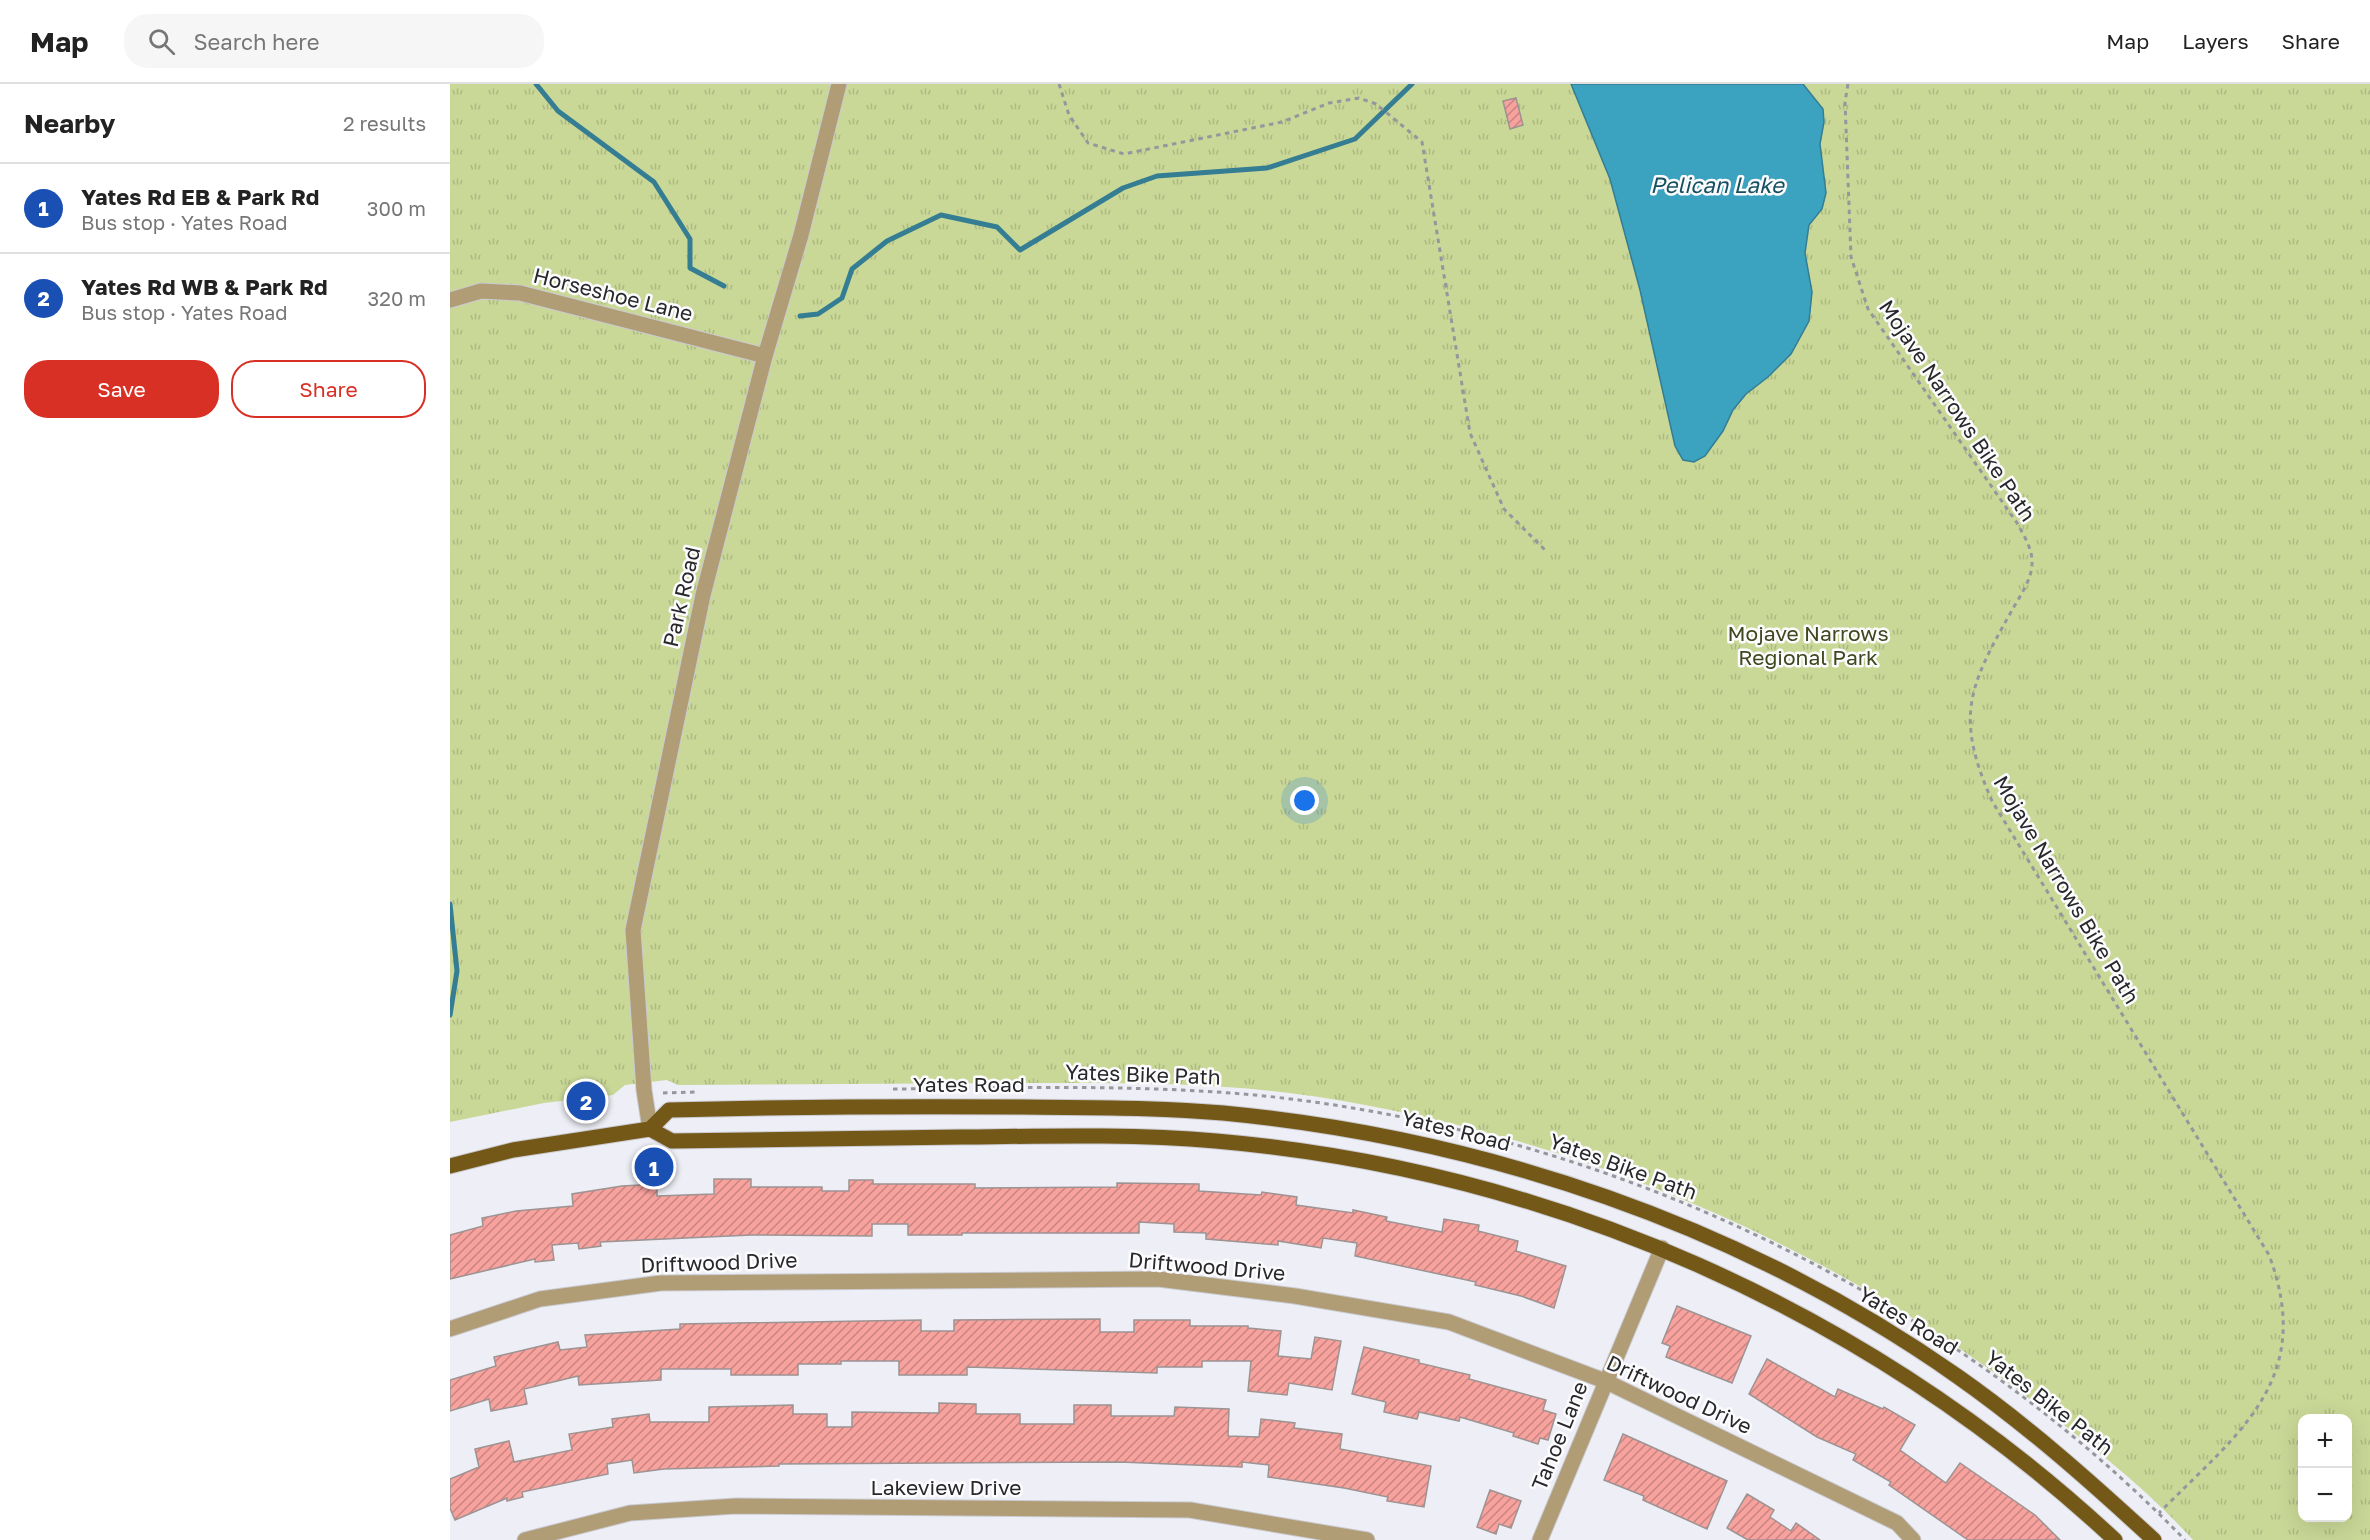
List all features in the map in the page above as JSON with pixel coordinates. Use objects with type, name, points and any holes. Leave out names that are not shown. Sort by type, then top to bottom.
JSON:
[{"type":"main road","name":"Yates Road","points":[[650,1130],[669,1110],[922,1106],[1143,1108],[1222,1113],[1316,1124],[1415,1142],[1487,1159],[1649,1212],[1758,1260],[1877,1324],[1956,1375],[2029,1430],[2154,1540]]},
{"type":"main road","points":[[450,1166],[513,1150],[650,1130],[672,1141],[1102,1136],[1259,1145],[1354,1159],[1478,1186],[1559,1210],[1662,1248],[1770,1297],[1877,1358],[1946,1404],[2019,1459],[2115,1540]]},
{"type":"street","name":"Park Road","points":[[650,1130],[644,1090],[633,930],[703,595],[765,356],[801,234],[839,84]]},
{"type":"street","name":"Horseshoe Lane","points":[[450,300],[481,291],[520,293],[765,356]]},
{"type":"street","name":"Tahoe Lane","points":[[1540,1540],[1662,1248]]},
{"type":"street","name":"Driftwood Drive","points":[[450,1329],[540,1299],[661,1283],[1158,1280],[1296,1296],[1449,1322],[1605,1382],[1897,1523],[1913,1540]]},
{"type":"street","name":"Lakeview Drive","points":[[525,1540],[630,1513],[736,1506],[1191,1510],[1367,1540]]},
{"type":"path","points":[[1059,84],[1070,115],[1088,143],[1124,154],[1282,122],[1329,103],[1359,98],[1376,104],[1422,142],[1470,433],[1504,509],[1546,551]]},
{"type":"path","name":"Mojave Narrows Bike Path","points":[[1848,84],[1845,102],[1851,257],[1868,309],[2017,523],[2028,545],[2032,562],[2027,584],[1988,649],[1975,683],[1970,712],[1970,743],[1979,773],[1992,801],[2269,1256],[2280,1285],[2284,1311],[2283,1344],[2267,1396],[2245,1426],[2159,1513]]},
{"type":"path","name":"Yates Bike Path","points":[[887,1089],[1136,1088],[1258,1096],[1405,1117],[1470,1133],[1582,1166],[1678,1201],[1734,1225],[1899,1313],[1991,1375],[2051,1420],[2159,1513],[2185,1540]]},
{"type":"path","points":[[663,1093],[699,1092]]},
{"type":"green space","name":"Mojave Narrows Regional Park","points":[[450,84],[2370,84],[2370,1540],[2193,1540],[2138,1486],[2038,1405],[1957,1347],[1872,1294],[1785,1246],[1695,1204],[1602,1168],[1507,1138],[1411,1114],[1274,1091],[1198,1085],[1084,1083],[678,1085],[667,1080],[625,1085],[613,1095],[544,1103],[450,1122]]},
{"type":"water","name":"Pelican Lake","points":[[1571,84],[1803,84],[1823,109],[1824,122],[1820,144],[1826,193],[1822,209],[1809,225],[1805,253],[1812,292],[1809,321],[1791,354],[1768,377],[1746,394],[1733,410],[1723,431],[1705,456],[1694,462],[1683,460],[1675,446],[1640,290],[1610,179]]},
{"type":"building","points":[[1516,98],[1523,125],[1510,129],[1503,101]]},
{"type":"building","points":[[714,1179],[751,1179],[751,1187],[822,1187],[822,1191],[849,1191],[849,1180],[873,1180],[873,1184],[975,1184],[975,1188],[1117,1187],[1117,1183],[1199,1184],[1199,1191],[1261,1195],[1262,1192],[1297,1197],[1296,1205],[1353,1213],[1353,1210],[1387,1217],[1386,1221],[1442,1232],[1444,1219],[1479,1225],[1478,1231],[1518,1241],[1516,1251],[1566,1266],[1554,1308],[1521,1296],[1475,1285],[1476,1282],[1355,1256],[1357,1243],[1323,1238],[1321,1248],[1278,1241],[1278,1245],[1206,1239],[1206,1233],[1174,1232],[1174,1224],[1139,1222],[1139,1233],[962,1233],[962,1235],[908,1235],[908,1224],[872,1224],[872,1236],[751,1235],[600,1242],[601,1246],[579,1249],[578,1243],[552,1245],[554,1260],[535,1262],[535,1259],[450,1279],[450,1235],[483,1226],[482,1218],[516,1211],[573,1206],[572,1194],[622,1186],[657,1184],[657,1196],[714,1194]]},
{"type":"building","points":[[1677,1306],[1751,1336],[1732,1383],[1666,1357],[1670,1346],[1662,1343]]},
{"type":"building","points":[[1100,1319],[1100,1332],[1134,1332],[1134,1320],[1190,1320],[1190,1326],[1248,1326],[1248,1328],[1281,1331],[1278,1356],[1311,1359],[1315,1337],[1341,1341],[1332,1390],[1289,1383],[1287,1395],[1248,1391],[1251,1361],[1202,1361],[1202,1367],[1157,1367],[1157,1373],[967,1367],[967,1375],[899,1375],[899,1361],[841,1361],[841,1364],[798,1364],[798,1375],[731,1375],[731,1369],[661,1369],[661,1380],[579,1385],[578,1376],[524,1389],[527,1404],[491,1411],[489,1399],[450,1411],[450,1380],[496,1366],[494,1357],[558,1342],[560,1350],[587,1347],[585,1335],[680,1329],[680,1324],[921,1320],[921,1331],[954,1331],[954,1320]]},
{"type":"building","points":[[1364,1347],[1419,1360],[1419,1363],[1470,1375],[1469,1379],[1546,1400],[1543,1410],[1556,1414],[1548,1440],[1540,1438],[1538,1444],[1513,1436],[1514,1433],[1460,1417],[1459,1421],[1419,1412],[1417,1419],[1384,1412],[1386,1402],[1352,1394]]},
{"type":"building","points":[[1767,1359],[1835,1397],[1838,1389],[1883,1409],[1884,1407],[1915,1425],[1900,1450],[1946,1483],[1960,1463],[2035,1515],[2060,1540],[1968,1540],[1889,1485],[1891,1482],[1853,1460],[1856,1454],[1817,1437],[1749,1394]]},
{"type":"building","points":[[939,1403],[976,1404],[976,1414],[1020,1414],[1020,1424],[1074,1424],[1074,1405],[1111,1405],[1111,1416],[1174,1416],[1175,1407],[1229,1409],[1228,1436],[1259,1437],[1261,1419],[1295,1423],[1294,1428],[1342,1434],[1340,1449],[1431,1466],[1424,1507],[1387,1501],[1388,1497],[1344,1488],[1268,1477],[1269,1465],[1242,1462],[1242,1467],[1120,1462],[779,1464],[779,1466],[664,1469],[634,1473],[632,1460],[607,1464],[608,1474],[522,1492],[523,1497],[507,1501],[507,1498],[455,1520],[450,1508],[450,1479],[479,1467],[475,1449],[509,1441],[514,1462],[572,1450],[569,1434],[613,1427],[612,1419],[649,1414],[650,1422],[709,1422],[709,1407],[793,1405],[793,1414],[827,1414],[827,1427],[852,1427],[852,1412],[939,1413]]},
{"type":"building","points":[[1623,1434],[1727,1481],[1707,1529],[1643,1500],[1644,1496],[1604,1480]]},
{"type":"building","points":[[1490,1490],[1521,1501],[1511,1528],[1499,1524],[1496,1534],[1477,1527]]},
{"type":"building","points":[[1747,1494],[1774,1510],[1770,1517],[1791,1531],[1796,1523],[1820,1540],[1748,1540],[1727,1528]]},
{"type":"waterway","points":[[536,84],[558,111],[654,182],[690,239],[690,268],[724,286]]},
{"type":"waterway","points":[[800,316],[818,314],[842,298],[852,269],[887,241],[941,215],[997,227],[1020,250],[1123,188],[1157,176],[1267,168],[1355,139],[1412,84]]},
{"type":"waterway","points":[[450,904],[457,971],[450,1015]]},
{"type":"place","name":"Yates Rd WB & Park Rd","points":[[586,1101]]},
{"type":"place","name":"Yates Rd EB & Park Rd","points":[[654,1167]]}]
